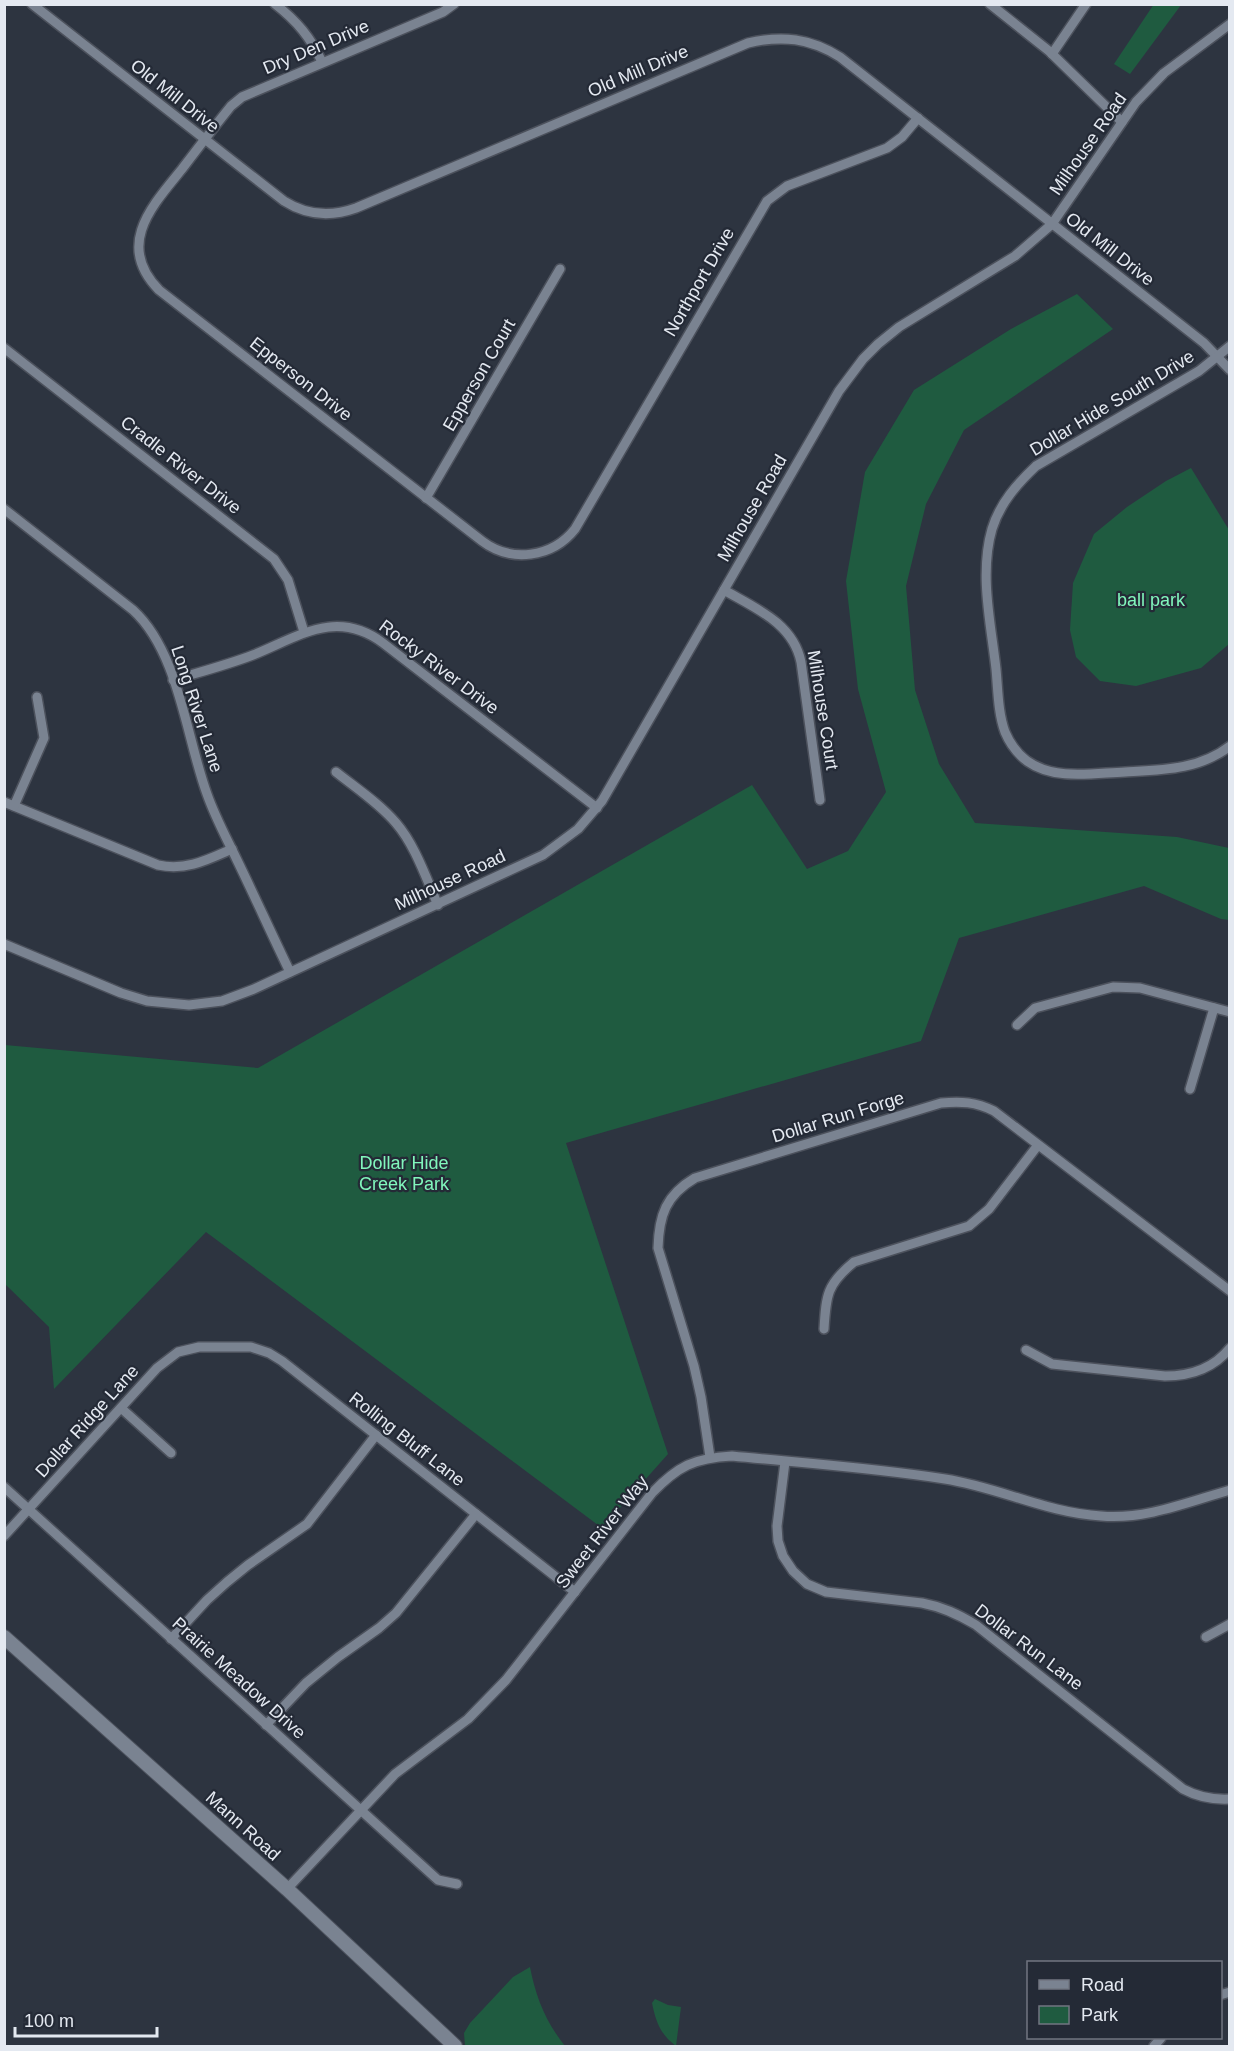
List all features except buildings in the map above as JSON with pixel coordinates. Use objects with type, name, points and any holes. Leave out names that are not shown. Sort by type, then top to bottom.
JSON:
[{"type":"main road","name":"Mann Road","points":[[4,1637],[287,1889],[455,2046]]},
{"type":"street","name":"Old Mill Drive","points":[[32,4],[287,203],[312,213],[339,213],[367,203],[740,46],[761,39],[782,37],[808,41],[829,50],[918,118],[1204,343],[1230,369]]},
{"type":"street","points":[[275,4],[295,20],[306,33],[322,62]]},
{"type":"street","name":"Dry Den Drive","points":[[205,140],[231,106],[248,93],[443,12],[454,4]]},
{"type":"street","points":[[990,4],[1053,54],[1122,122]]},
{"type":"street","points":[[1053,54],[1086,4]]},
{"type":"street","name":"Milhouse Road","points":[[4,944],[127,995],[166,1004],[189,1005],[222,1001],[438,905],[554,849],[578,829],[597,808],[839,392],[863,360],[899,327],[1016,256],[1052,224],[1136,102],[1164,73],[1230,24]]},
{"type":"street","name":"Northport Drive","points":[[573,532],[767,201],[787,186],[887,148],[902,137],[918,118]]},
{"type":"street","name":"Epperson Drive","points":[[205,140],[152,207],[143,223],[139,245],[142,263],[147,276],[162,292],[486,544],[506,554],[528,555],[553,548],[573,532]]},
{"type":"street","name":"Epperson Court","points":[[426,498],[560,269]]},
{"type":"street","name":"Dollar Hide South Drive","points":[[1230,346],[1198,371],[1036,466],[1020,481],[998,514],[989,539],[986,566],[1001,719],[1012,745],[1029,762],[1060,774],[1160,770],[1204,761],[1230,746]]},
{"type":"street","name":"Cradle River Drive","points":[[4,348],[276,562],[288,580],[304,632]]},
{"type":"street","name":"Long River Lane","points":[[4,509],[140,617],[160,645],[173,680],[207,794],[290,972]]},
{"type":"street","name":"Milhouse Court","points":[[724,590],[775,620],[788,633],[797,649],[801,662],[820,800]]},
{"type":"street","name":"Rocky River Drive","points":[[173,680],[251,656],[319,627],[340,626],[360,630],[379,640],[597,808]]},
{"type":"street","points":[[15,806],[44,738],[37,697]]},
{"type":"street","points":[[336,772],[397,824],[438,905]]},
{"type":"street","points":[[4,802],[152,863],[167,867],[192,866],[232,849]]},
{"type":"street","points":[[1017,1025],[1035,1008],[1113,987],[1140,988],[1230,1012]]},
{"type":"street","points":[[1190,1089],[1214,1008]]},
{"type":"street","name":"Dollar Run Forge","points":[[710,1457],[694,1366],[658,1248],[663,1210],[683,1185],[695,1178],[941,1103],[962,1101],[979,1104],[994,1112],[1230,1292]]},
{"type":"street","points":[[824,1329],[826,1300],[831,1286],[840,1273],[854,1262],[960,1230],[975,1223],[989,1209],[1038,1145]]},
{"type":"street","name":"Dollar Ridge Lane","points":[[4,1536],[157,1368],[173,1354],[204,1347]]},
{"type":"street","name":"Rolling Bluff Lane","points":[[204,1347],[251,1347],[269,1353],[282,1361],[575,1592]]},
{"type":"street","points":[[1026,1350],[1052,1364],[1173,1376],[1194,1373],[1209,1366],[1230,1347]]},
{"type":"street","points":[[121,1408],[171,1453]]},
{"type":"street","points":[[171,1639],[227,1582],[306,1524],[376,1436]]},
{"type":"street","name":"Sweet River Way","points":[[287,1889],[395,1773],[468,1719],[485,1703],[506,1680],[651,1493],[671,1473],[689,1464],[710,1457],[732,1456],[946,1479],[1069,1512],[1101,1516],[1130,1516],[1154,1512],[1230,1490]]},
{"type":"street","name":"Dollar Run Lane","points":[[785,1461],[777,1526],[778,1540],[783,1556],[793,1571],[807,1584],[826,1592],[921,1603],[954,1612],[976,1625],[1183,1788],[1194,1795],[1212,1799],[1230,1799]]},
{"type":"street","name":"Prairie Meadow Drive","points":[[4,1487],[438,1880],[457,1884]]},
{"type":"street","points":[[266,1725],[306,1683],[396,1613],[476,1514]]},
{"type":"street","points":[[1206,1638],[1230,1624]]},
{"type":"green space","points":[[1154,4],[1181,5],[1130,74],[1114,64]]},
{"type":"green space","name":"Dollar Hide Creek Park","points":[[1077,294],[1113,329],[964,430],[926,504],[906,586],[915,690],[939,764],[975,823],[1177,837],[1229,848],[1229,920],[1221,919],[1144,886],[959,938],[921,1041],[566,1143],[668,1454],[602,1528],[206,1232],[54,1389],[49,1327],[5,1284],[5,1045],[258,1068],[752,785],[807,869],[848,851],[886,792],[858,689],[846,581],[865,472],[914,390],[1011,329]]},
{"type":"green space","name":"ball park","points":[[1191,468],[1229,530],[1229,644],[1201,668],[1136,686],[1100,681],[1076,657],[1070,630],[1073,583],[1094,534],[1127,507],[1166,481]]},
{"type":"green space","points":[[530,1967],[543,2009],[552,2028],[565,2046],[465,2046],[464,2033],[470,2023],[513,1977]]},
{"type":"green space","points":[[655,1999],[668,2005],[681,2007],[676,2046],[666,2037],[655,2016],[652,2003]]}]
